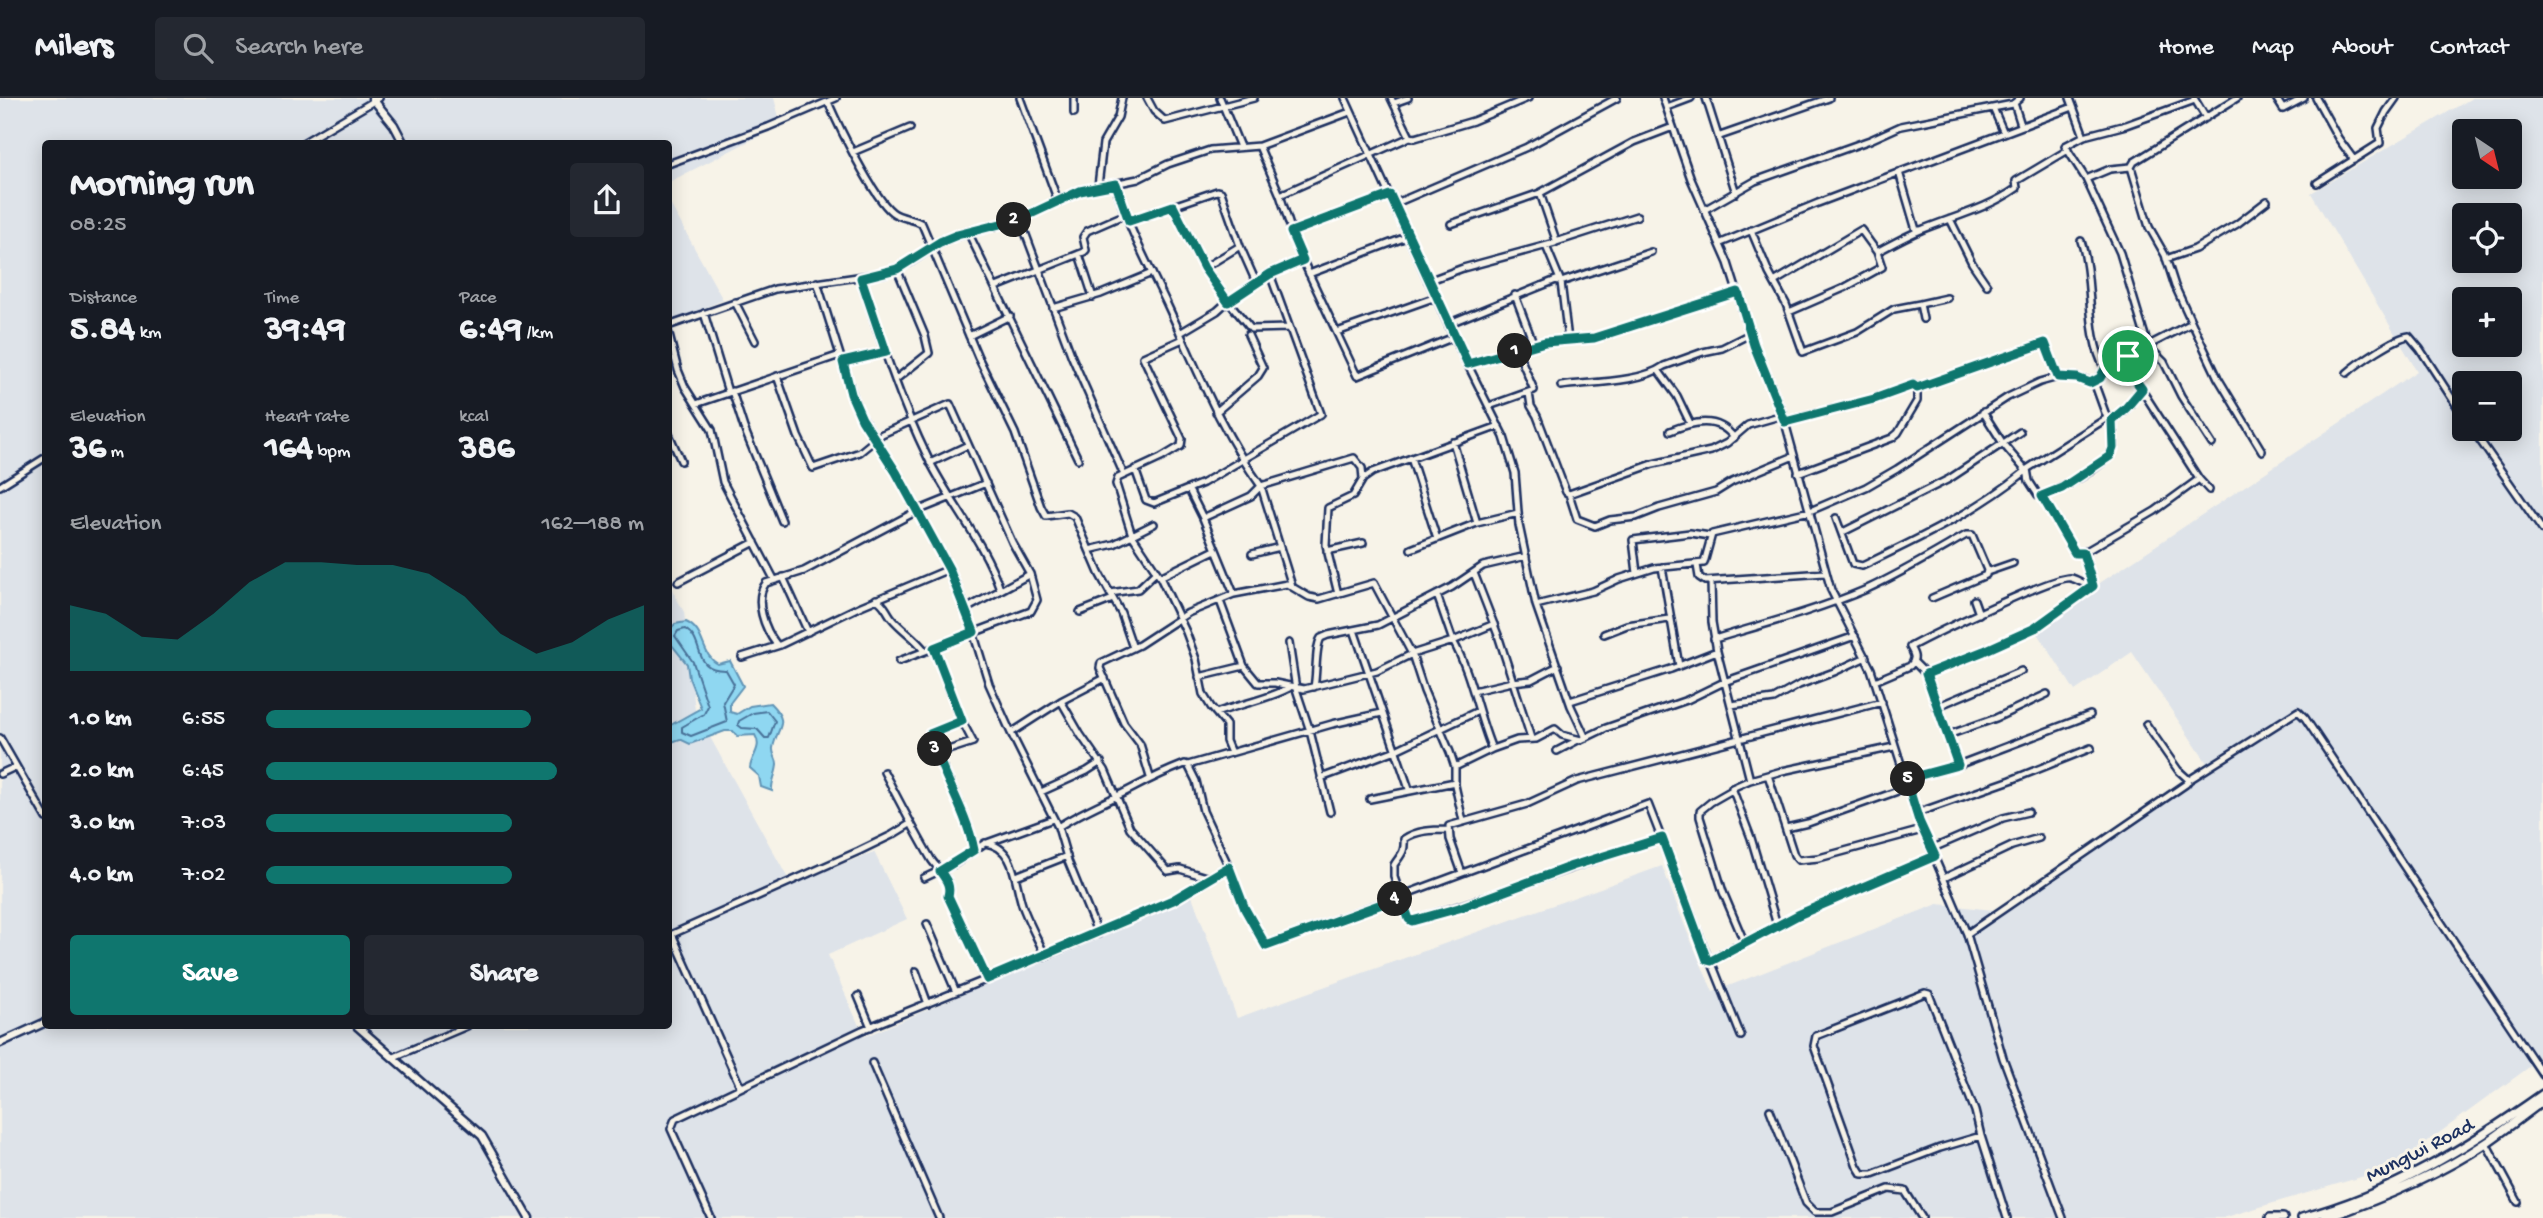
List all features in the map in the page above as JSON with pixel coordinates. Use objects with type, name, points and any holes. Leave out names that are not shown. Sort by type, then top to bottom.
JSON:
[{"type":"main road","name":"Mungwi Road","points":[[2302,1218],[2345,1212],[2483,1136],[2543,1094]]},
{"type":"main road","name":"Mungwi Road","points":[[2325,1218],[2415,1182],[2486,1143],[2543,1101]]},
{"type":"main road","points":[[2270,1218],[2283,1218]]},
{"type":"street","points":[[672,162],[836,98]]},
{"type":"street","points":[[1020,98],[1058,201]]},
{"type":"street","points":[[1074,98],[1074,113]]},
{"type":"street","points":[[1098,186],[1103,143],[1118,117],[1122,98]]},
{"type":"street","points":[[1147,98],[1154,111],[1165,121],[1254,98]]},
{"type":"street","points":[[1220,98],[1240,147]]},
{"type":"street","points":[[1345,98],[1454,337],[1499,426],[1515,473],[1518,513],[1536,605],[1586,738]]},
{"type":"street","points":[[1408,98],[1392,101],[1410,137]]},
{"type":"street","points":[[1280,195],[1369,153],[1410,137],[1415,138],[1473,121],[1528,98]]},
{"type":"street","points":[[1394,204],[1527,148],[1616,98]]},
{"type":"street","points":[[1663,98],[1704,210],[1721,243],[1750,334],[1783,415],[1825,573],[1875,681],[1917,813],[1967,934],[2003,1058],[2063,1218]]},
{"type":"street","points":[[1667,107],[1692,98]]},
{"type":"street","points":[[1706,98],[1736,192]]},
{"type":"street","points":[[1720,136],[1829,98]]},
{"type":"street","points":[[1704,210],[1755,181],[1870,140],[1908,123],[1993,108],[2014,103],[2020,98]]},
{"type":"street","points":[[2070,98],[2084,136]]},
{"type":"street","points":[[2237,98],[2134,162],[2131,167],[2149,227],[2166,259],[2192,323],[2218,378],[2262,451]]},
{"type":"street","points":[[2276,98],[2283,109],[2304,98]]},
{"type":"street","points":[[2316,98],[2338,138],[2354,160]]},
{"type":"street","points":[[2317,183],[2380,143],[2378,128],[2396,98]]},
{"type":"street","points":[[308,140],[375,99],[402,140]]},
{"type":"street","points":[[2206,118],[2194,99],[2066,144],[2086,179],[2120,253],[2148,346],[2164,362],[2181,396],[2212,443]]},
{"type":"street","points":[[828,102],[853,152],[885,205],[899,216],[920,222],[969,336],[1015,433],[1041,507],[1046,516],[1068,513],[1074,517],[1121,613],[1133,648]]},
{"type":"street","points":[[2014,103],[2021,125]]},
{"type":"street","points":[[1721,243],[2073,107]]},
{"type":"street","points":[[1993,108],[2004,133]]},
{"type":"street","points":[[672,327],[704,313],[775,289],[861,278],[897,269],[946,239],[1020,219],[1098,186],[1138,179],[1168,164],[1210,150],[1259,146],[1350,112]]},
{"type":"street","points":[[1451,224],[1540,193],[1634,142],[1673,127]]},
{"type":"street","points":[[853,152],[910,128]]},
{"type":"street","points":[[1259,146],[1280,195],[1291,232],[1355,374],[1359,376],[1454,337]]},
{"type":"street","points":[[1877,252],[1920,230],[2008,194],[2017,188],[2016,181],[2068,150]]},
{"type":"street","points":[[2086,179],[2110,169],[2131,167]]},
{"type":"street","points":[[1899,172],[1916,230],[1920,230]]},
{"type":"street","points":[[1116,184],[1129,221],[1216,412],[1261,486],[1292,586]]},
{"type":"street","points":[[1129,221],[1217,191],[1221,192],[1256,282]]},
{"type":"street","points":[[1540,193],[1556,242]]},
{"type":"street","points":[[1291,232],[1390,195]]},
{"type":"street","points":[[2166,259],[2195,248],[2237,224],[2267,201]]},
{"type":"street","points":[[1173,206],[1204,268],[1251,329],[1288,328]]},
{"type":"street","points":[[996,287],[1079,254],[1086,250],[1083,237],[1087,231],[1126,214]]},
{"type":"street","points":[[1428,281],[1637,216]]},
{"type":"street","points":[[1020,219],[1053,309],[1124,475]]},
{"type":"street","points":[[1950,219],[1972,263],[1987,285]]},
{"type":"street","points":[[1751,230],[1789,312],[1801,349],[1807,352],[1869,326],[1894,309],[1947,298]]},
{"type":"street","points":[[1774,282],[1861,230],[1877,252],[1882,267],[1844,288],[1789,312]]},
{"type":"street","points":[[968,232],[1078,459]]},
{"type":"street","points":[[1309,274],[1409,236]]},
{"type":"street","points":[[2081,241],[2086,255],[2096,346],[2105,369]]},
{"type":"street","points":[[1204,268],[1240,246]]},
{"type":"street","points":[[1546,246],[1561,282],[1568,340]]},
{"type":"street","points":[[1450,323],[1556,280],[1561,282],[1651,252]]},
{"type":"street","points":[[1079,254],[1093,296]]},
{"type":"street","points":[[1231,753],[1226,741],[1226,725],[1203,694],[1194,652],[1180,617],[1158,575],[1132,535],[1116,484],[1118,478],[1161,458],[1183,443],[1143,357],[1181,336],[1256,282],[1303,260]]},
{"type":"street","points":[[895,380],[929,354],[925,336],[897,269]]},
{"type":"street","points":[[1053,309],[1152,273]]},
{"type":"street","points":[[1135,469],[1149,502],[1189,490],[1321,414],[1270,274]]},
{"type":"street","points":[[861,278],[895,380],[930,463],[976,538],[1000,589]]},
{"type":"street","points":[[817,282],[857,409],[949,569],[966,609],[989,684],[1058,827],[1097,934]]},
{"type":"street","points":[[1468,364],[1554,340],[1594,338],[1609,334],[1738,292]]},
{"type":"street","points":[[1515,295],[1534,345]]},
{"type":"street","points":[[1336,332],[1436,296]]},
{"type":"street","points":[[734,302],[755,341]]},
{"type":"street","points":[[1920,304],[1923,319]]},
{"type":"street","points":[[704,313],[730,391],[782,521]]},
{"type":"street","points":[[969,336],[1010,316]]},
{"type":"street","points":[[2094,382],[2105,369],[2192,323]]},
{"type":"street","points":[[1561,386],[1628,378],[1722,348],[1750,334]]},
{"type":"street","points":[[1216,412],[1258,376],[1263,368],[1248,335]]},
{"type":"street","points":[[2347,373],[2364,358],[2398,339],[2409,336],[2452,398]]},
{"type":"street","points":[[1785,422],[1874,399],[1913,385],[1917,388],[2045,343],[2058,377]]},
{"type":"street","points":[[672,345],[678,370],[712,430],[723,482],[774,579]]},
{"type":"street","points":[[1489,405],[1534,390],[1517,350]]},
{"type":"street","points":[[843,362],[886,352]]},
{"type":"street","points":[[696,404],[841,355]]},
{"type":"street","points":[[2128,356],[2136,381],[2199,479],[2209,490]]},
{"type":"street","points":[[1662,367],[1690,423]]},
{"type":"street","points":[[777,376],[798,436],[813,468],[860,452],[875,439],[950,404],[1017,553],[1030,574],[1037,600],[1031,611],[899,661]]},
{"type":"street","points":[[1536,605],[1593,591],[1637,573],[1662,567],[1697,565],[1706,561],[1710,536],[1715,532],[1810,510],[1866,486],[1891,473],[1983,412],[2030,386],[2058,377],[2094,382]]},
{"type":"street","points":[[2042,496],[2062,488],[2110,456],[2113,448],[2110,419],[2094,382]]},
{"type":"street","points":[[1798,473],[1892,438],[1898,433],[1917,401],[1917,388]]},
{"type":"street","points":[[1836,518],[1853,564],[1862,566],[1941,528],[1996,496],[2034,463],[2126,408],[2142,389]]},
{"type":"street","points":[[1529,393],[1533,411],[1577,519],[1595,526],[1610,520],[1636,517],[1716,492],[1732,482],[1794,456]]},
{"type":"street","points":[[1983,412],[2026,471],[2035,491],[2042,496],[2075,553],[2083,553],[2155,511],[2199,479]]},
{"type":"street","points":[[1569,494],[1653,464],[1711,452],[1734,438],[1748,425],[1783,415]]},
{"type":"street","points":[[1670,431],[1690,423],[1720,425],[1734,438]]},
{"type":"street","points":[[1338,594],[1327,551],[1326,510],[1353,496],[1363,479],[1380,468],[1499,426]]},
{"type":"street","points":[[1843,532],[1950,480],[2020,432]]},
{"type":"street","points":[[672,441],[681,461]]},
{"type":"street","points":[[2480,441],[2543,531]]},
{"type":"street","points":[[1453,442],[1477,523]]},
{"type":"street","points":[[930,463],[968,444]]},
{"type":"street","points":[[1203,518],[1251,496],[1261,486],[1355,457],[1362,468],[1363,479]]},
{"type":"street","points":[[1411,458],[1437,539]]},
{"type":"street","points":[[0,486],[42,460]]},
{"type":"street","points":[[777,645],[761,606],[763,587],[774,579],[804,571],[917,511],[986,483]]},
{"type":"street","points":[[1189,490],[1234,594]]},
{"type":"street","points":[[1411,549],[1477,523],[1518,513]]},
{"type":"street","points":[[1089,551],[1114,544],[1154,524]]},
{"type":"street","points":[[1637,573],[1633,540],[1690,533],[1710,536]]},
{"type":"street","points":[[1714,639],[1836,601],[1892,577],[1970,533],[1987,572]]},
{"type":"street","points":[[678,582],[755,542]]},
{"type":"street","points":[[1327,551],[1363,543]]},
{"type":"street","points":[[1252,554],[1280,547]]},
{"type":"street","points":[[1110,593],[1138,589],[1158,575],[1216,550]]},
{"type":"street","points":[[1926,674],[2035,628],[2093,586],[2083,553]]},
{"type":"street","points":[[1314,687],[1318,642],[1328,635],[1378,625],[1437,595],[1483,566],[1526,556]]},
{"type":"street","points":[[1932,598],[2013,563]]},
{"type":"street","points":[[1697,565],[1701,580],[1711,581],[1825,573]]},
{"type":"street","points":[[1662,567],[1679,666]]},
{"type":"street","points":[[742,657],[808,632],[876,599],[949,569]]},
{"type":"street","points":[[1474,573],[1494,624],[1531,738]]},
{"type":"street","points":[[966,609],[1030,574]]},
{"type":"street","points":[[783,577],[808,632]]},
{"type":"street","points":[[1914,662],[1915,656],[1910,647],[2014,597],[2060,579],[2071,577],[2087,584],[2091,579]]},
{"type":"street","points":[[1711,581],[1714,639],[1750,780]]},
{"type":"street","points":[[1150,778],[1140,744],[1125,723],[1099,665],[1133,648],[1180,617],[1234,594],[1276,585],[1292,586],[1313,598],[1374,583],[1412,654],[1455,767],[1455,782],[1463,821]]},
{"type":"street","points":[[1437,595],[1453,641],[1466,667],[1492,749]]},
{"type":"street","points":[[876,599],[883,603],[890,615],[925,651]]},
{"type":"street","points":[[1080,612],[1114,599]]},
{"type":"street","points":[[1974,600],[1979,614]]},
{"type":"street","points":[[1220,601],[1244,666],[1258,683],[1275,683],[1292,688],[1314,687],[1377,671],[1412,654],[1494,624]]},
{"type":"street","points":[[1604,634],[1627,625],[1669,619]]},
{"type":"street","points":[[1354,630],[1409,789]]},
{"type":"street","points":[[1557,751],[1619,723],[1687,700],[1724,682],[1855,636]]},
{"type":"street","points":[[1289,643],[1292,688],[1310,731],[1330,812]]},
{"type":"street","points":[[934,648],[962,721],[973,742],[936,754]]},
{"type":"street","points":[[1570,701],[1717,651]]},
{"type":"street","points":[[1731,705],[1777,698],[1799,685],[1834,673],[1866,657]]},
{"type":"street","points":[[1914,662],[1926,674],[1958,765]]},
{"type":"street","points":[[1875,681],[1914,662]]},
{"type":"street","points":[[1199,677],[1244,666]]},
{"type":"street","points":[[1473,691],[1512,682],[1531,681],[1558,666]]},
{"type":"street","points":[[1936,706],[2021,671]]},
{"type":"street","points":[[1011,733],[1061,701],[1105,678]]},
{"type":"street","points":[[1216,713],[1292,688]]},
{"type":"street","points":[[1948,736],[1996,718],[2047,694]]},
{"type":"street","points":[[1061,701],[1080,734],[1101,762],[1130,828],[1168,871],[1181,869],[1209,878]]},
{"type":"street","points":[[1462,873],[1449,826],[1527,804],[1577,781],[1882,702]]},
{"type":"street","points":[[1321,778],[1396,750],[1478,711]]},
{"type":"street","points":[[1967,934],[2186,785],[2189,780],[2298,711],[2543,1075]]},
{"type":"street","points":[[1058,827],[1072,817],[1150,778],[1185,764],[1381,713]]},
{"type":"street","points":[[1906,779],[1958,765],[2091,715]]},
{"type":"street","points":[[962,721],[931,733],[944,776],[963,813],[974,850]]},
{"type":"street","points":[[2146,724],[2189,780]]},
{"type":"street","points":[[1455,767],[1492,749],[1517,740],[1536,739],[1555,729],[1562,735],[1578,740]]},
{"type":"street","points":[[0,738],[42,811]]},
{"type":"street","points":[[1745,944],[1723,892],[1700,811],[1732,790],[1735,785],[1750,780],[1894,747]]},
{"type":"street","points":[[1917,813],[2091,748]]},
{"type":"street","points":[[1041,792],[1101,762]]},
{"type":"street","points":[[1188,765],[1196,781],[1203,811],[1245,909],[1266,946],[1648,804],[1707,960],[1711,961],[1741,1036]]},
{"type":"street","points":[[0,774],[15,767]]},
{"type":"street","points":[[884,772],[910,824],[948,882],[948,896],[987,979]]},
{"type":"street","points":[[1768,775],[1794,855],[1801,861],[1923,830]]},
{"type":"street","points":[[1370,799],[1409,789],[1455,782]]},
{"type":"street","points":[[1786,828],[1808,823],[1909,787]]},
{"type":"street","points":[[1732,790],[1751,838],[1777,925]]},
{"type":"street","points":[[1931,849],[2003,818],[2028,813]]},
{"type":"street","points":[[924,878],[987,843],[1053,819]]},
{"type":"street","points":[[672,934],[884,840],[910,824]]},
{"type":"street","points":[[1448,830],[1427,830],[1404,839],[1405,850],[1394,865],[1394,877],[1412,921],[1459,908],[1572,866],[1662,838]]},
{"type":"street","points":[[1944,878],[2011,846],[2039,838]]},
{"type":"street","points":[[987,843],[1006,855],[1016,876],[1021,902],[1045,956]]},
{"type":"street","points":[[1016,876],[1067,856]]},
{"type":"street","points":[[1711,961],[1777,925],[1935,856]]},
{"type":"street","points":[[711,1218],[671,1129],[675,1118],[871,1027],[1045,956],[1184,895],[1229,867]]},
{"type":"street","points":[[927,925],[957,992]]},
{"type":"street","points":[[672,939],[740,1086]]},
{"type":"street","points":[[916,971],[928,1004]]},
{"type":"street","points":[[1981,1136],[1940,1148],[1872,1174],[1862,1174],[1814,1046],[1816,1036],[1924,993],[1929,994],[1975,1111],[2007,1218]]},
{"type":"street","points":[[858,996],[871,1027]]},
{"type":"street","points":[[0,1043],[42,1024]]},
{"type":"street","points":[[361,1029],[482,1136],[529,1218]]},
{"type":"street","points":[[394,1057],[460,1029]]},
{"type":"street","points":[[872,1063],[939,1218]]},
{"type":"street","points":[[1770,1110],[1806,1203],[1815,1212],[1832,1212],[1889,1189],[1905,1191],[1922,1218]]},
{"type":"street","points":[[2486,1143],[2518,1202]]},
{"type":"shaded area","points":[[0,98],[774,98],[781,125],[672,180],[672,140],[42,140],[42,1029],[672,1029],[672,590],[684,612],[695,710],[791,884],[874,852],[907,919],[828,955],[864,1037],[1192,896],[1237,1018],[1662,866],[1713,992],[1938,904],[2002,911],[2211,769],[2132,652],[2075,691],[2034,627],[2417,371],[2311,193],[2472,98],[2543,98],[2543,1057],[2391,1168],[2223,1218],[0,1218]]},
{"type":"shaded area","points":[[672,207],[723,300],[672,322]]},
{"type":"water","points":[[686,622],[692,626],[712,660],[718,664],[730,661],[743,686],[730,703],[730,712],[737,714],[750,706],[770,703],[780,716],[781,725],[773,748],[777,764],[772,791],[761,787],[759,776],[750,768],[758,744],[755,735],[737,736],[733,731],[725,731],[690,744],[680,739],[672,742],[672,724],[701,708],[689,678],[687,664],[672,645],[672,627]]},
{"type":"route","points":[[1116,184],[1129,221],[1173,206],[1204,268],[1228,302],[1270,274],[1303,260],[1291,232],[1390,195],[1468,364],[1554,340],[1594,338],[1738,292],[1754,345],[1785,422],[1874,399],[1913,385],[1917,388],[2045,343],[2058,377],[2077,378],[2090,383],[2100,378],[2112,364],[2128,356],[2136,381],[2142,389],[2112,420],[2113,448],[2110,456],[2062,488],[2042,496],[2075,553],[2083,553],[2093,586],[2035,628],[1926,674],[1958,765],[1906,779],[1919,821],[1935,856],[1798,915],[1711,961],[1707,960],[1662,838],[1572,866],[1459,908],[1412,921],[1401,897],[1266,946],[1245,909],[1229,867],[1173,900],[987,979],[948,896],[948,882],[940,871],[974,850],[963,813],[944,776],[930,734],[962,721],[934,648],[974,632],[949,569],[896,472],[868,430],[851,394],[843,362],[886,352],[861,278],[897,269],[940,242],[957,235],[1020,219],[1080,191],[1116,184]]}]
